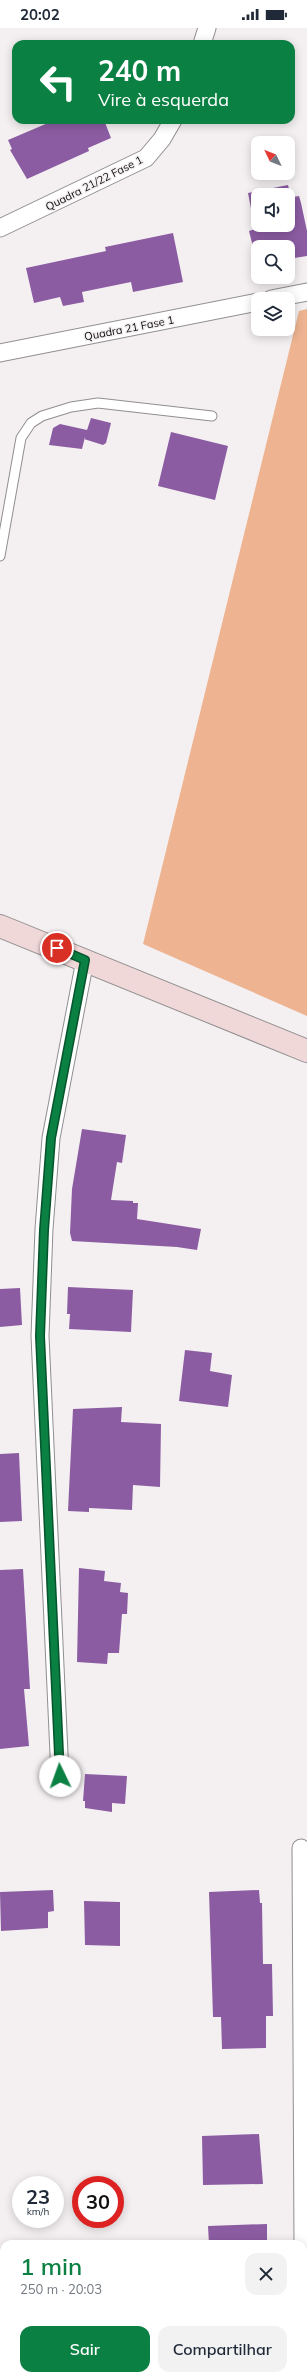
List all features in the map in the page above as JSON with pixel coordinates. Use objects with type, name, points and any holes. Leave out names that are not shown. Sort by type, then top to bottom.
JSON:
[{"type":"street","points":[[203,40],[207,28]]},
{"type":"street","name":"Quadra 21/22 Fase 1","points":[[0,228],[146,158],[162,140],[171,124]]},
{"type":"street","points":[[295,294],[307,292]]},
{"type":"street","name":"Quadra 21 Fase 1","points":[[0,353],[251,303]]},
{"type":"street","points":[[0,926],[307,1051]]},
{"type":"street","points":[[60,1776],[40,1336],[44,1230],[51,1138],[85,960]]},
{"type":"street","points":[[302,1848],[303,2240]]},
{"type":"lane","points":[[0,556],[21,438],[32,423],[42,416],[71,407],[98,403],[212,416]]},
{"type":"shaded area","points":[[307,309],[307,1016],[143,944],[293,336],[295,336],[295,327],[299,311]]},
{"type":"building","points":[[46,124],[106,124],[111,138],[88,148],[89,151],[27,179],[10,150],[12,149],[8,140]]},
{"type":"building","points":[[288,185],[289,188],[273,188]]},
{"type":"building","points":[[251,192],[251,208],[248,193]]},
{"type":"building","points":[[299,196],[307,231],[307,256],[295,258],[295,240],[251,240],[249,231],[295,232],[295,197]]},
{"type":"building","points":[[173,233],[183,282],[133,292],[131,282],[82,292],[84,302],[63,306],[60,297],[34,303],[26,268],[106,251],[105,247]]},
{"type":"building","points":[[91,418],[111,423],[106,443],[103,445],[84,439],[82,449],[49,445],[53,428],[60,424],[87,430]]},
{"type":"building","points":[[171,432],[228,446],[215,500],[158,486]]},
{"type":"building","points":[[82,1129],[126,1135],[122,1163],[117,1162],[111,1200],[133,1201],[133,1203],[138,1203],[137,1219],[201,1229],[197,1250],[177,1247],[72,1241],[70,1233],[72,1189]]},
{"type":"building","points":[[68,1287],[133,1290],[131,1332],[69,1329],[70,1314],[67,1314]]},
{"type":"building","points":[[20,1288],[22,1325],[0,1327],[0,1289]]},
{"type":"building","points":[[185,1350],[212,1353],[210,1371],[232,1375],[228,1407],[179,1401]]},
{"type":"building","points":[[122,1407],[121,1422],[161,1424],[160,1487],[133,1485],[132,1510],[89,1508],[89,1512],[68,1511],[73,1409]]},
{"type":"building","points":[[19,1453],[22,1521],[0,1522],[0,1454]]},
{"type":"building","points":[[79,1568],[105,1571],[104,1581],[121,1583],[120,1592],[128,1593],[127,1614],[122,1614],[119,1653],[108,1653],[107,1664],[77,1662]]},
{"type":"building","points":[[23,1569],[30,1689],[24,1689],[29,1746],[0,1749],[0,1570]]},
{"type":"building","points":[[85,1774],[127,1776],[125,1804],[112,1803],[112,1812],[85,1808],[85,1801],[83,1801]]},
{"type":"building","points":[[53,1890],[54,1911],[48,1912],[48,1928],[1,1931],[0,1892]]},
{"type":"building","points":[[259,1890],[260,1903],[262,1903],[263,1964],[272,1964],[273,2016],[266,2016],[266,2048],[222,2049],[221,2017],[213,2017],[209,1892]]},
{"type":"building","points":[[84,1901],[120,1902],[120,1946],[85,1945]]},
{"type":"building","points":[[259,2134],[263,2184],[203,2185],[202,2136]]},
{"type":"building","points":[[267,2224],[267,2240],[209,2240],[208,2226]]},
{"type":"route","points":[[57,948],[85,960],[71,1025],[51,1138],[44,1230],[40,1336],[60,1776]]}]
